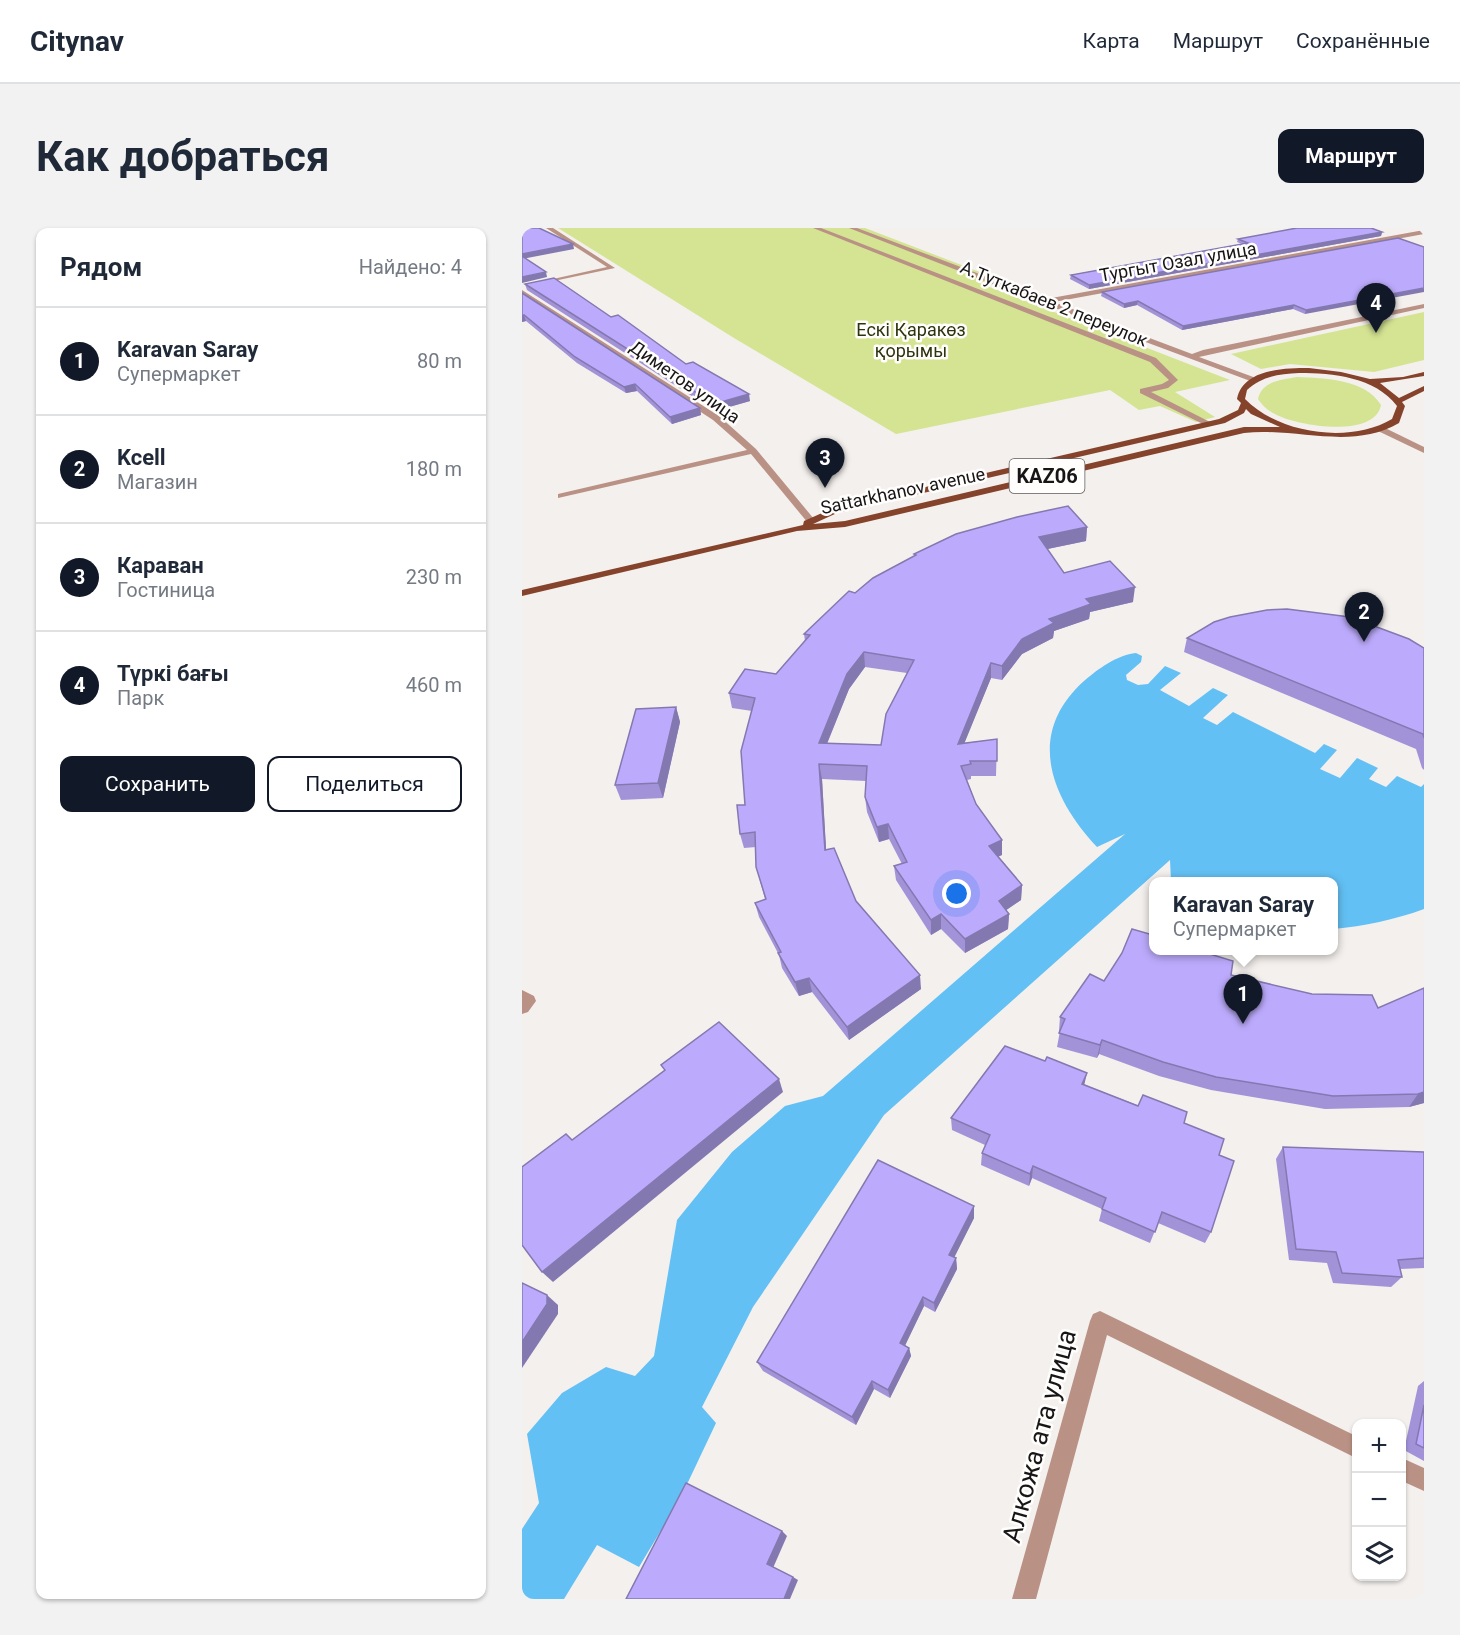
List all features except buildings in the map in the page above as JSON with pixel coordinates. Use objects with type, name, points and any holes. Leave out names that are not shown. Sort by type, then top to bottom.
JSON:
[{"type":"main road","points":[[1244,404],[1241,394],[1243,388],[1253,380],[1270,374],[1305,371],[1338,374],[1368,382],[1386,391],[1398,401],[1401,406],[1399,417],[1381,429]]},
{"type":"main road","points":[[1368,382],[1403,379],[1424,374]]},
{"type":"main road","points":[[1398,401],[1424,388]]},
{"type":"main road","name":"Sattarkhanov avenue","points":[[796,528],[834,511],[1210,424],[1234,416],[1241,411],[1244,404]]},
{"type":"main road","name":"KАZ06","points":[[1244,404],[1265,420],[1298,431],[1337,435],[1361,434],[1381,429]]},
{"type":"main road","name":"Sattarkhanov avenue","points":[[522,593],[796,528],[845,524],[1244,430],[1264,428],[1298,431]]},
{"type":"street","points":[[522,287],[612,268],[549,228]]},
{"type":"street","name":"А.Туткабаев 2 переулок","points":[[816,228],[1153,360],[1174,380],[1165,386],[1143,391],[1210,424]]},
{"type":"street","points":[[852,228],[1253,380]]},
{"type":"street","name":"Тургыт Озал улица","points":[[1043,302],[1424,232]]},
{"type":"street","name":"Диметов улица","points":[[522,292],[716,418],[753,451],[811,521]]},
{"type":"street","points":[[1192,357],[1203,352],[1424,306]]},
{"type":"street","points":[[1381,429],[1424,450]]},
{"type":"street","points":[[561,496],[753,451]]},
{"type":"street","points":[[522,998],[528,1001],[522,1007]]},
{"type":"street","name":"Алкожа ата улица","points":[[1024,1599],[1100,1321],[1352,1445]]},
{"type":"street","points":[[1406,1471],[1424,1480]]},
{"type":"green space","name":"Ескі Қаракөз қорымы","points":[[558,228],[865,228],[1003,281],[987,286],[1230,380],[1175,392],[1215,417],[1196,422],[1160,406],[1139,410],[1110,390],[896,434],[734,338]]},
{"type":"green space","points":[[1424,312],[1424,360],[1374,372],[1290,364],[1261,369],[1231,354]]},
{"type":"green space","points":[[1297,377],[1332,379],[1355,385],[1374,396],[1381,405],[1376,416],[1365,422],[1334,427],[1285,418],[1270,411],[1258,399],[1260,393],[1268,385]]},
{"type":"water","points":[[1136,653],[1142,656],[1141,662],[1126,675],[1127,680],[1138,685],[1148,684],[1165,666],[1181,673],[1160,690],[1189,706],[1213,688],[1228,695],[1203,718],[1217,725],[1233,712],[1315,753],[1324,744],[1337,750],[1320,769],[1340,778],[1357,758],[1378,768],[1369,779],[1386,787],[1397,776],[1421,787],[1424,784],[1424,909],[1379,922],[1338,928],[1338,877],[1171,877],[1170,860],[884,1115],[753,1307],[702,1407],[716,1423],[681,1497],[639,1567],[597,1545],[564,1599],[522,1599],[522,1529],[539,1503],[527,1434],[562,1393],[606,1367],[635,1376],[654,1356],[677,1220],[732,1152],[785,1106],[823,1096],[1125,834],[1097,847],[1081,828],[1067,808],[1057,787],[1051,766],[1050,744],[1055,722],[1066,701],[1084,681],[1102,667]]},
{"type":"place","name":"Түркі бағы","points":[[1376,333]]},
{"type":"place","name":"Караван","points":[[825,488]]},
{"type":"place","name":"Kcell","points":[[1364,642]]},
{"type":"place","name":"Karavan Saray","points":[[1243,1024]]}]
